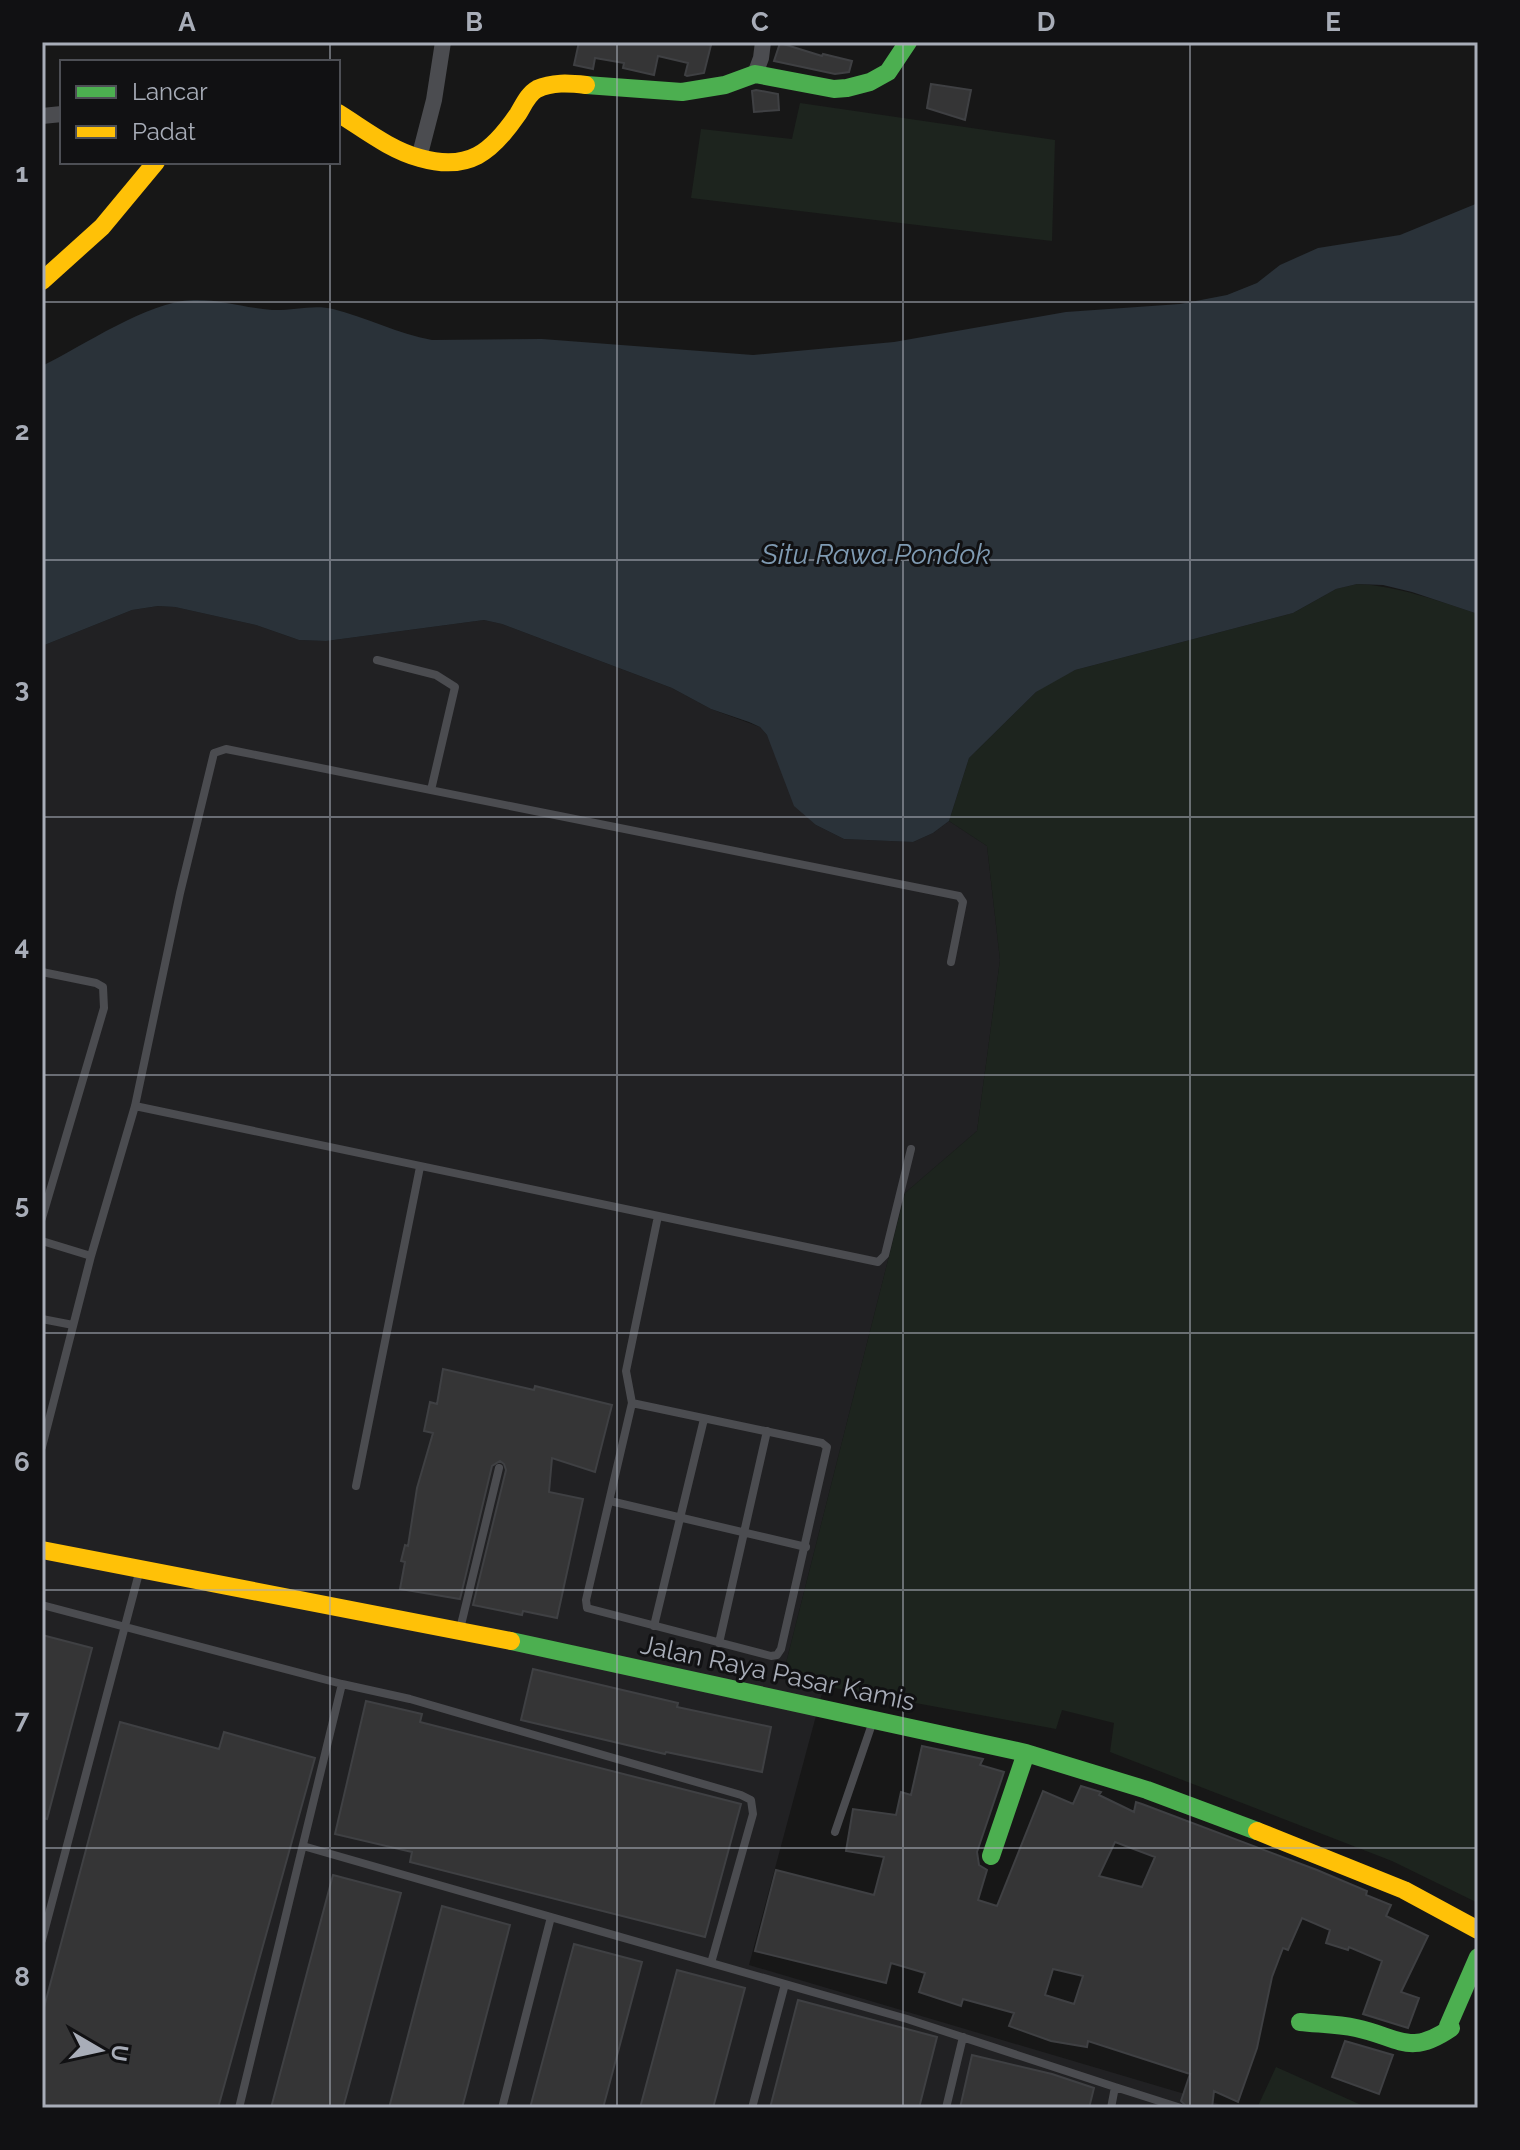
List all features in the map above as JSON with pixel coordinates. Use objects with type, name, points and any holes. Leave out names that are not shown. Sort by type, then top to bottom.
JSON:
[{"type":"main road","points":[[340,114],[386,143],[419,158],[450,163],[468,161],[484,154],[502,137],[533,91],[550,84],[682,92],[738,82],[755,74],[834,89],[846,88],[881,78],[900,60],[908,42]]},
{"type":"main road","points":[[42,281],[102,227],[154,164]]},
{"type":"main road","name":"Jalan Raya Pasar Kamis","points":[[42,1550],[140,1571],[334,1604],[1026,1753],[1147,1790],[1308,1850],[1404,1890],[1478,1930]]},
{"type":"main road","points":[[991,1856],[1026,1753]]},
{"type":"main road","points":[[1300,2022],[1358,2028],[1411,2045],[1433,2042],[1451,2028],[1448,2026],[1478,1957]]},
{"type":"street","points":[[419,158],[434,100],[443,42]]},
{"type":"street","points":[[755,74],[763,42]]},
{"type":"lane","points":[[377,660],[436,675],[455,687],[431,790]]},
{"type":"lane","points":[[42,1447],[91,1256],[135,1106],[180,893],[214,753],[226,749],[959,896],[963,902],[951,962]]},
{"type":"lane","points":[[42,972],[96,983],[103,987],[105,995],[104,1008],[42,1218]]},
{"type":"lane","points":[[135,1106],[878,1262],[885,1255],[911,1149]]},
{"type":"lane","points":[[356,1486],[420,1167]]},
{"type":"lane","points":[[632,1403],[822,1443],[827,1447],[806,1547],[777,1655],[771,1656],[587,1608],[586,1600],[632,1403],[626,1371],[658,1216]]},
{"type":"lane","points":[[42,1241],[91,1256]]},
{"type":"lane","points":[[42,1319],[73,1325]]},
{"type":"lane","points":[[654,1626],[704,1419]]},
{"type":"lane","points":[[719,1643],[767,1431]]},
{"type":"lane","points":[[460,1630],[499,1468]]},
{"type":"lane","points":[[610,1501],[806,1547]]},
{"type":"lane","points":[[42,1940],[140,1571]]},
{"type":"lane","points":[[42,1605],[425,1704],[751,1800],[753,1814],[711,1963]]},
{"type":"lane","points":[[239,2108],[342,1684]]},
{"type":"lane","points":[[835,1832],[874,1720]]},
{"type":"lane","points":[[303,1846],[963,2037],[1181,2108]]},
{"type":"lane","points":[[502,2108],[551,1917]]},
{"type":"lane","points":[[752,2108],[785,1984]]},
{"type":"lane","points":[[946,2108],[963,2037]]},
{"type":"lane","points":[[1111,2108],[1115,2087]]},
{"type":"shaded area","points":[[800,103],[1055,140],[1052,241],[691,198],[701,129],[792,139]]},
{"type":"shaded area","points":[[1357,584],[1403,591],[1478,614],[1478,1903],[1392,1861],[1110,1752],[1114,1723],[1062,1710],[1056,1729],[824,1686],[784,1671],[905,1193],[977,1131],[1000,960],[987,846],[949,821],[969,758],[1036,692],[1075,670],[1293,613],[1336,589]]},
{"type":"shaded area","points":[[158,606],[256,625],[299,640],[326,641],[484,620],[502,624],[672,688],[711,709],[760,727],[816,825],[844,839],[913,842],[949,821],[987,846],[1000,960],[977,1131],[905,1193],[784,1671],[824,1686],[749,1965],[1232,2108],[42,2108],[42,646],[132,610]]},
{"type":"shaded area","points":[[1276,2067],[1368,2108],[1257,2108]]},
{"type":"water","name":"Situ Rawa Pondok","points":[[1478,203],[1478,614],[1412,592],[1383,585],[1357,584],[1336,589],[1293,613],[1075,670],[1036,692],[969,758],[949,821],[913,842],[844,839],[816,825],[794,806],[767,735],[760,727],[711,709],[672,688],[502,624],[484,620],[326,641],[299,640],[256,625],[158,606],[132,610],[42,646],[42,366],[156,308],[193,300],[272,310],[326,308],[432,340],[542,339],[753,355],[894,342],[1066,312],[1180,304],[1227,295],[1257,283],[1280,265],[1318,248],[1400,235]]},
{"type":"building","points":[[579,42],[698,42],[711,45],[704,73],[687,76],[688,63],[658,56],[654,75],[623,68],[624,63],[595,58],[593,69],[574,65]]},
{"type":"building","points":[[780,43],[822,56],[852,61],[849,72],[835,74],[774,61]]},
{"type":"building","points":[[931,84],[971,90],[965,120],[927,108]]},
{"type":"building","points":[[752,91],[778,94],[779,110],[754,112]]},
{"type":"building","points":[[443,1369],[534,1390],[535,1386],[612,1405],[595,1472],[552,1458],[549,1492],[583,1499],[557,1618],[473,1605],[506,1470],[500,1461],[492,1466],[460,1599],[400,1589],[405,1562],[401,1561],[405,1545],[408,1546],[417,1488],[433,1433],[424,1431],[430,1402],[437,1404]]},
{"type":"building","points":[[42,1635],[92,1648],[47,1819],[42,1818]]},
{"type":"building","points":[[533,1669],[678,1703],[677,1707],[771,1727],[762,1772],[665,1754],[521,1720]]},
{"type":"building","points":[[366,1701],[422,1714],[420,1722],[741,1804],[705,1937],[410,1862],[412,1852],[335,1834]]},
{"type":"building","points":[[120,1722],[219,1749],[224,1732],[315,1758],[218,2108],[42,2108],[42,2015]]},
{"type":"building","points":[[922,1746],[983,1759],[980,1765],[1004,1772],[977,1852],[979,1865],[987,1870],[978,1900],[997,1906],[1043,1791],[1073,1804],[1081,1786],[1101,1792],[1099,1795],[1134,1812],[1136,1802],[1367,1891],[1366,1895],[1391,1905],[1386,1916],[1428,1936],[1401,1992],[1419,1998],[1408,2028],[1363,2014],[1382,1961],[1349,1947],[1348,1950],[1326,1943],[1330,1930],[1302,1918],[1288,1950],[1283,1948],[1272,1977],[1257,2048],[1238,2102],[1214,2091],[1212,2108],[1188,2108],[1181,2101],[1190,2074],[1088,2041],[1087,2047],[1051,2041],[1009,2026],[1014,2013],[963,1999],[961,2006],[919,1992],[925,1973],[891,1963],[886,1983],[755,1951],[776,1870],[874,1895],[884,1857],[846,1851],[853,1809],[896,1815],[901,1792],[911,1795]],"holes":[[[1115,1842],[1155,1857],[1142,1887],[1099,1876]],[[1053,1969],[1083,1976],[1074,2004],[1045,1995]]]},
{"type":"building","points":[[333,1875],[401,1893],[343,2108],[271,2108]]},
{"type":"building","points":[[442,1906],[510,1925],[462,2108],[389,2108]]},
{"type":"building","points":[[574,1944],[642,1962],[603,2108],[530,2108]]},
{"type":"building","points":[[677,1970],[745,1988],[713,2108],[640,2108]]},
{"type":"building","points":[[798,2000],[937,2037],[919,2108],[770,2108]]},
{"type":"building","points":[[1345,2041],[1393,2055],[1379,2094],[1332,2077]]},
{"type":"building","points":[[972,2055],[1052,2074],[1094,2088],[1089,2108],[960,2108]]},
{"type":"traffic: fast","points":[[586,85],[682,92],[725,85],[755,74],[834,89],[847,88],[870,82],[888,72],[908,42]]},
{"type":"traffic: fast","points":[[511,1641],[1026,1753],[1147,1790],[1257,1831]]},
{"type":"traffic: fast","points":[[991,1856],[1026,1753]]},
{"type":"traffic: fast","points":[[1300,2022],[1356,2028],[1404,2042],[1424,2042],[1451,2028],[1448,2026],[1478,1957]]},
{"type":"traffic: slow","points":[[340,114],[398,150],[437,162],[452,162],[478,156],[499,139],[537,89],[561,84],[586,85]]},
{"type":"traffic: slow","points":[[42,281],[102,227],[154,164]]},
{"type":"traffic: slow","points":[[42,1550],[511,1641]]},
{"type":"traffic: slow","points":[[1257,1831],[1404,1890],[1478,1930]]}]
